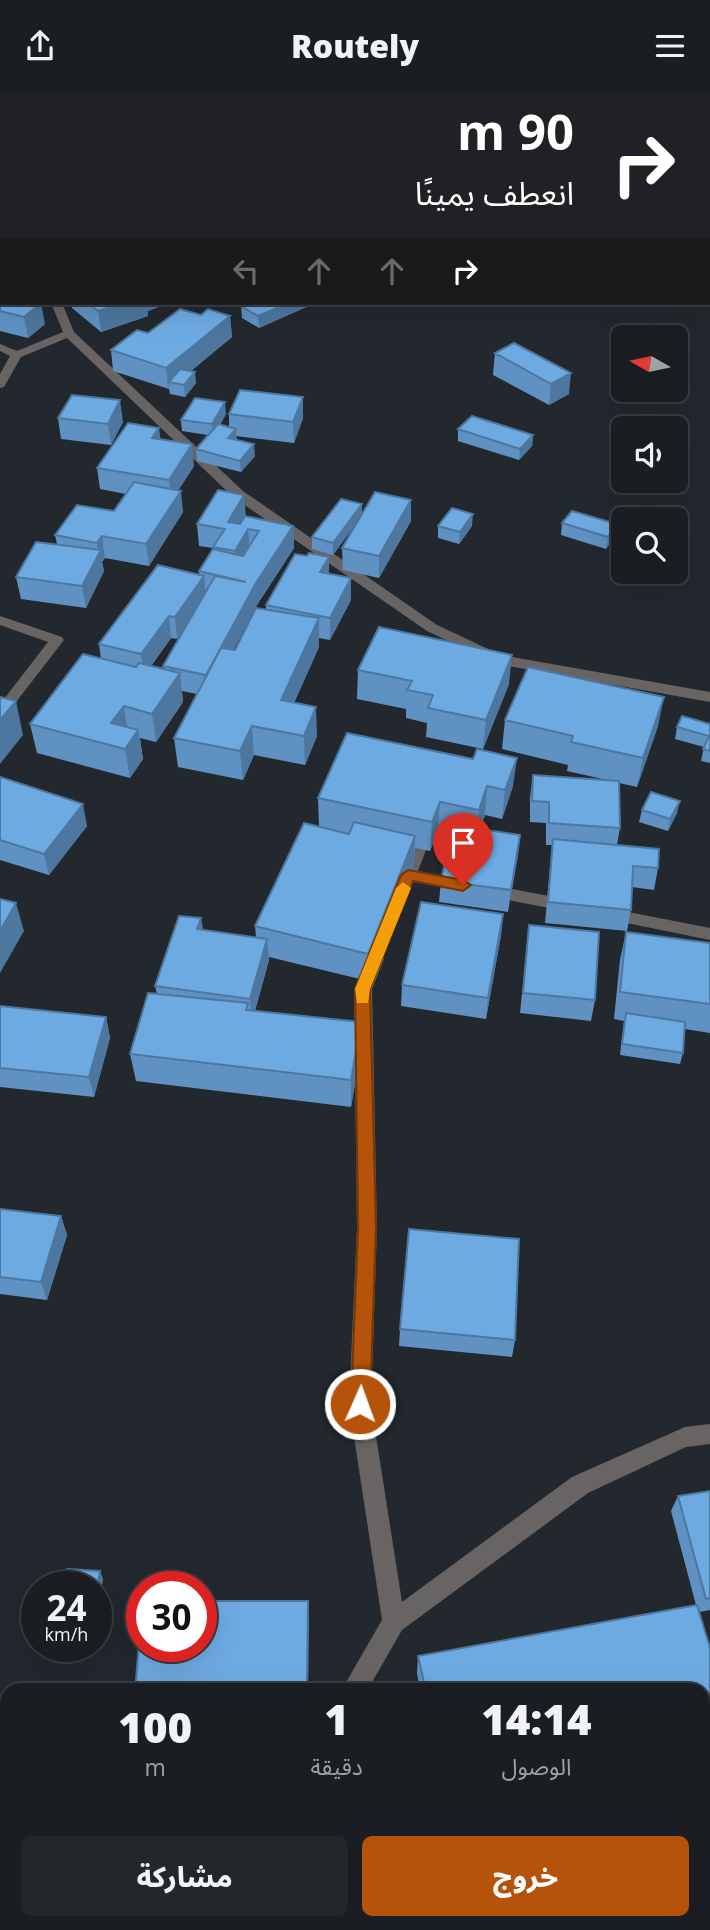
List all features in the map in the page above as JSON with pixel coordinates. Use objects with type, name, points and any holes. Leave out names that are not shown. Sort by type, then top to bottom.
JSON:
[{"type":"street","points":[[58,305],[69,333],[238,494],[432,628],[497,659],[710,697]]},
{"type":"street","points":[[0,384],[17,355],[69,333]]},
{"type":"street","points":[[0,347],[17,355]]},
{"type":"street","points":[[0,620],[57,640],[11,699]]},
{"type":"street","points":[[398,900],[429,823]]},
{"type":"street","points":[[408,875],[710,933]]},
{"type":"street","points":[[383,939],[363,989],[367,1228],[360,1404],[394,1622]]},
{"type":"street","points":[[358,1683],[394,1622],[580,1485],[685,1437],[710,1434]]},
{"type":"building","points":[[0,305],[39,305],[24,317],[0,311]]},
{"type":"building","points":[[90,305],[116,305],[98,311]]},
{"type":"building","points":[[244,305],[284,305],[258,316],[241,306]]},
{"type":"building","points":[[180,309],[201,315],[208,309],[230,316],[166,368],[111,350],[137,330],[148,333]]},
{"type":"building","points":[[514,343],[571,373],[551,384],[495,353]]},
{"type":"building","points":[[180,369],[195,372],[184,385],[169,382]]},
{"type":"building","points":[[240,390],[303,397],[293,422],[229,414]]},
{"type":"building","points":[[72,395],[120,400],[108,424],[58,418]]},
{"type":"building","points":[[195,398],[225,402],[212,424],[181,420]]},
{"type":"building","points":[[472,416],[533,435],[520,449],[458,429]]},
{"type":"building","points":[[128,423],[159,428],[152,438],[192,444],[169,480],[97,468]]},
{"type":"building","points":[[218,424],[236,429],[228,438],[254,444],[240,461],[196,449]]},
{"type":"building","points":[[134,482],[181,491],[146,544],[102,536],[97,543],[55,535],[77,505],[114,511]]},
{"type":"building","points":[[218,490],[244,495],[228,522],[240,524],[245,516],[293,526],[256,583],[206,675],[163,666],[215,576],[246,582],[199,571],[213,549],[243,556],[259,531],[248,529],[235,551],[213,547],[225,529],[197,524]]},
{"type":"building","points":[[375,492],[411,500],[379,556],[342,548]]},
{"type":"building","points":[[341,499],[362,504],[333,543],[312,537]]},
{"type":"building","points":[[452,508],[473,514],[460,532],[438,526]]},
{"type":"building","points":[[572,511],[611,522],[611,533],[608,537],[562,523]]},
{"type":"building","points":[[36,542],[101,550],[82,586],[16,577]]},
{"type":"building","points":[[309,553],[329,557],[320,572],[351,578],[330,618],[266,605],[295,554],[307,556]]},
{"type":"building","points":[[158,565],[204,576],[175,617],[169,616],[141,654],[99,644]]},
{"type":"building","points":[[256,608],[319,618],[281,700],[316,707],[304,736],[252,726],[240,751],[174,738],[221,648],[235,650]]},
{"type":"building","points":[[379,627],[512,655],[486,720],[428,708],[433,695],[407,690],[412,681],[358,670]]},
{"type":"building","points":[[83,654],[136,667],[139,663],[180,673],[152,714],[124,706],[111,723],[138,730],[125,749],[30,724]]},
{"type":"building","points":[[528,667],[664,697],[643,758],[571,742],[573,736],[505,720]]},
{"type":"building","points":[[0,697],[16,701],[0,720]]},
{"type":"building","points":[[682,716],[710,724],[710,751],[703,749],[709,736],[677,727]]},
{"type":"building","points":[[347,733],[473,759],[477,749],[517,758],[505,790],[487,786],[479,810],[440,802],[432,822],[318,798]]},
{"type":"building","points":[[533,775],[619,781],[620,828],[549,823],[549,802],[532,801]]},
{"type":"building","points":[[0,777],[83,804],[44,854],[0,840]]},
{"type":"building","points":[[651,792],[680,801],[670,819],[642,810]]},
{"type":"building","points":[[354,822],[415,836],[368,954],[255,926],[304,823],[349,834]]},
{"type":"building","points":[[480,829],[520,835],[511,890],[441,881],[449,841],[477,845]]},
{"type":"building","points":[[553,839],[659,849],[658,868],[633,866],[631,910],[548,902]]},
{"type":"building","points":[[0,899],[16,903],[0,931]]},
{"type":"building","points":[[421,902],[503,914],[488,998],[402,985]]},
{"type":"building","points":[[179,916],[201,918],[197,929],[267,939],[250,999],[155,986]]},
{"type":"building","points":[[529,925],[599,932],[595,1000],[523,993]]},
{"type":"building","points":[[626,932],[710,943],[710,1004],[620,992]]},
{"type":"building","points":[[148,993],[248,1003],[246,1010],[361,1022],[351,1080],[130,1054]]},
{"type":"building","points":[[0,1006],[106,1017],[89,1077],[0,1068]]},
{"type":"building","points":[[626,1013],[685,1022],[683,1053],[622,1044]]},
{"type":"building","points":[[0,1209],[61,1216],[41,1282],[0,1277]]},
{"type":"building","points":[[409,1229],[519,1239],[515,1340],[400,1329]]},
{"type":"building","points":[[710,1491],[710,1598],[706,1599],[678,1496]]},
{"type":"building","points":[[67,1569],[100,1571],[67,1571]]},
{"type":"building","points":[[217,1601],[308,1601],[307,1683],[136,1683],[137,1662],[217,1662]]},
{"type":"building","points":[[697,1605],[710,1648],[710,1683],[424,1683],[418,1656]]},
{"type":"slow traffic","points":[[363,999],[363,989],[403,888]]},
{"type":"route","points":[[360,1404],[367,1228],[363,989],[408,875],[463,885]]}]
